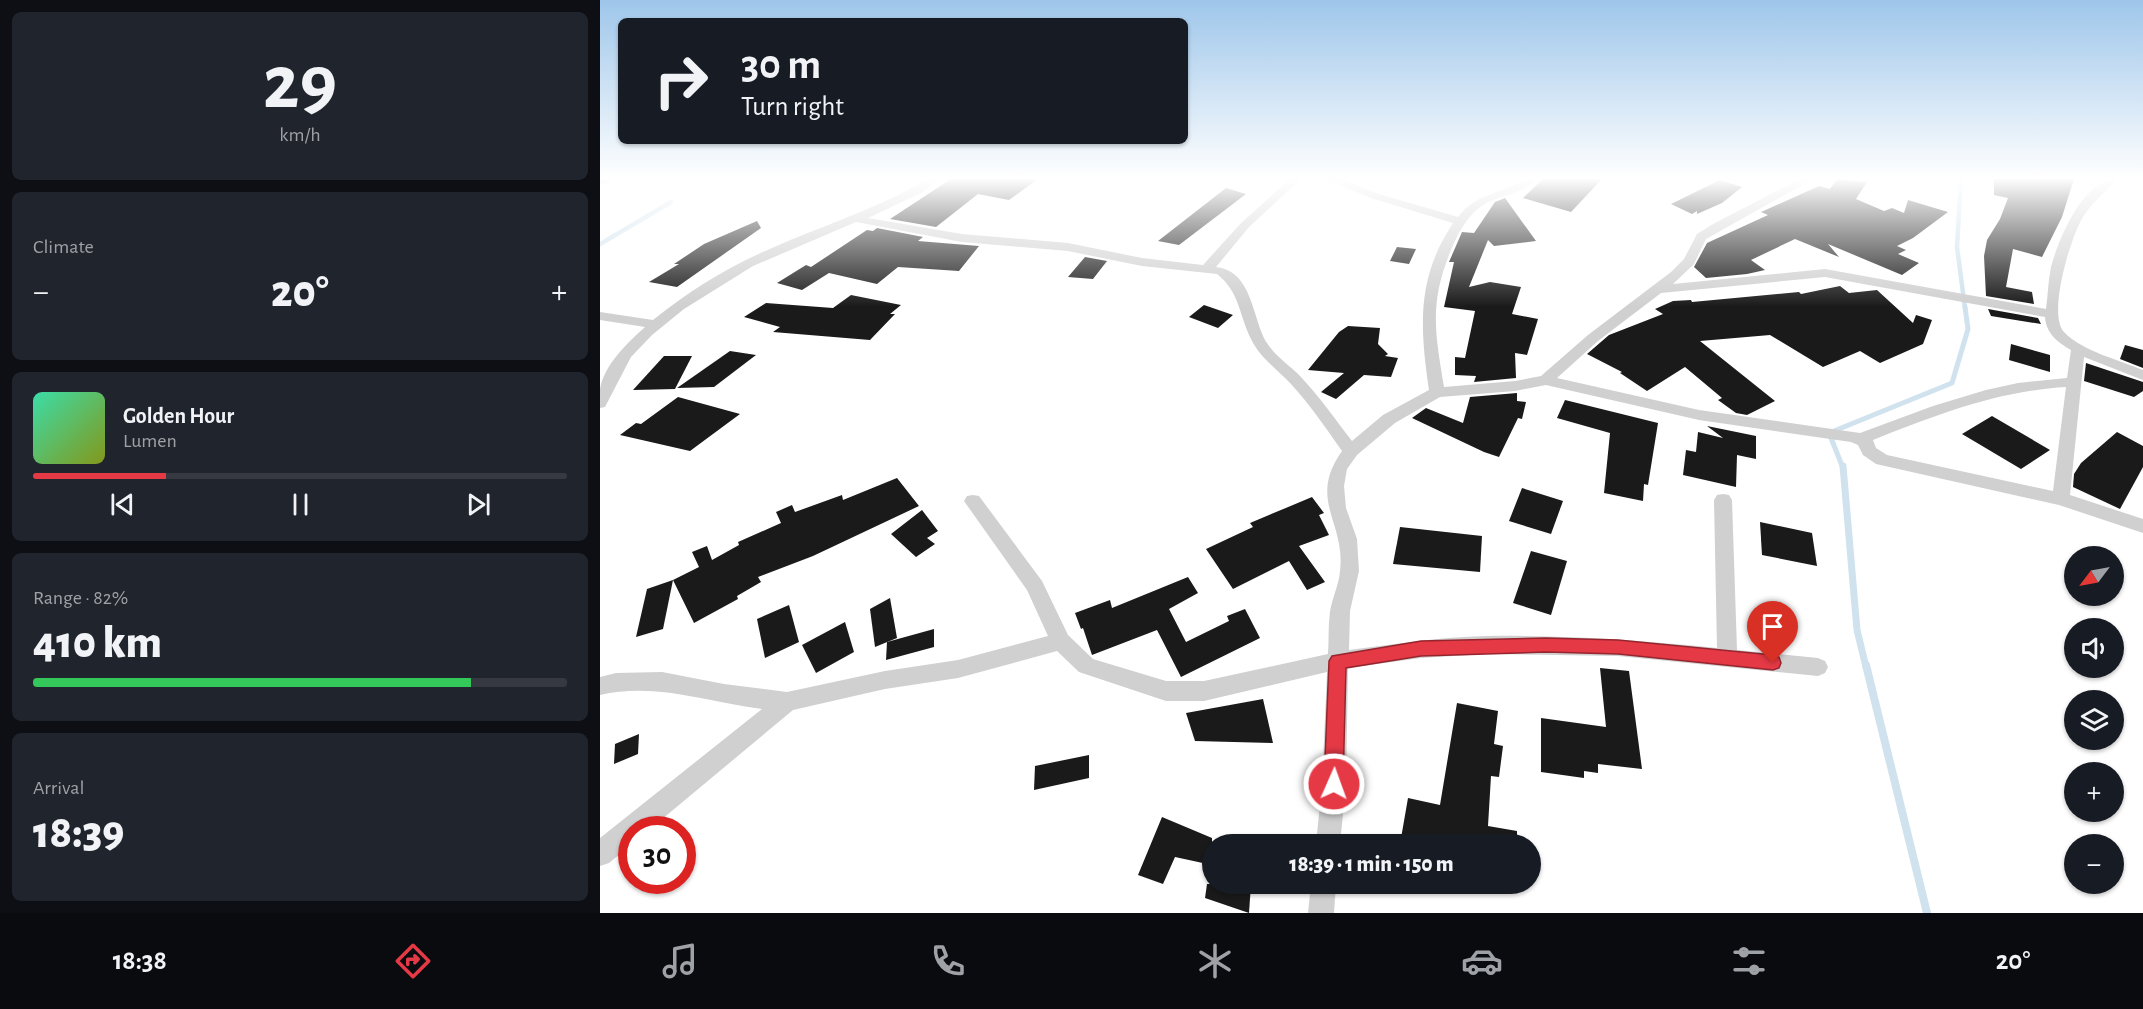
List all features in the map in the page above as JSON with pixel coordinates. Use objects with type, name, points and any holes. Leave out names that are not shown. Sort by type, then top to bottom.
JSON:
[{"type":"street","points":[[600,403],[621,360],[655,324],[704,289],[740,268],[781,248],[849,222]]},
{"type":"street","points":[[871,222],[962,238],[1068,248],[1142,262],[1221,271],[1232,278],[1244,296],[1258,340],[1264,350],[1298,382],[1351,451]]},
{"type":"street","points":[[1207,269],[1249,222]]},
{"type":"street","points":[[1437,392],[1431,348],[1431,286],[1451,235],[1460,222]]},
{"type":"street","points":[[1546,380],[1593,338],[1658,289],[1690,261],[1701,237],[1726,222]]},
{"type":"street","points":[[2076,222],[2063,246],[2056,267],[2052,314],[2054,327],[2062,338],[2078,347],[2143,375]]},
{"type":"street","points":[[1658,289],[1825,273],[2052,314]]},
{"type":"street","points":[[600,316],[655,324]]},
{"type":"street","points":[[2061,499],[2078,347]]},
{"type":"street","points":[[1329,834],[1334,784],[1340,612],[1350,571],[1348,539],[1337,507],[1335,486],[1340,468],[1351,451],[1389,419],[1437,392],[1515,386],[1546,380],[1699,415],[1861,439],[1969,400],[2019,386],[2073,381]]},
{"type":"street","points":[[1861,439],[1867,444],[1869,451],[1882,460],[2061,499],[2143,526]]},
{"type":"street","points":[[1723,500],[1727,658]]},
{"type":"street","points":[[973,501],[1035,586],[1061,641],[1086,666],[1166,691],[1204,692],[1338,661],[1421,649],[1486,645],[1618,647],[1818,667]]},
{"type":"street","points":[[600,686],[616,682],[662,681],[724,694],[788,702],[885,680],[958,669],[1061,641]]},
{"type":"street","points":[[600,854],[788,702]]},
{"type":"street","points":[[1321,913],[1323,894]]},
{"type":"building","points":[[756,222],[761,228],[677,287],[649,282],[679,264],[674,264],[704,244]]},
{"type":"building","points":[[905,222],[943,222],[936,227]]},
{"type":"building","points":[[1183,222],[1210,222],[1179,245],[1158,241]]},
{"type":"building","points":[[1482,222],[1522,222],[1536,241],[1494,246],[1488,240],[1469,287],[1490,282],[1521,287],[1512,314],[1538,319],[1527,355],[1515,353],[1516,378],[1474,382],[1476,376],[1455,375],[1455,357],[1465,358],[1475,311],[1444,307],[1454,262],[1449,262],[1462,232],[1474,233]]},
{"type":"building","points":[[1754,222],[1935,222],[1913,238],[1897,246],[1906,250],[1898,254],[1919,263],[1902,275],[1828,244],[1839,257],[1795,239],[1751,260],[1765,270],[1706,278],[1694,267],[1707,243]]},
{"type":"building","points":[[1998,222],[2060,222],[2042,257],[2013,249],[2006,287],[2032,292],[2034,304],[1986,296],[1984,256],[1987,240]]},
{"type":"building","points":[[877,228],[923,237],[918,241],[979,246],[959,271],[898,267],[877,284],[829,273],[802,290],[777,283],[806,265],[811,267],[867,230],[873,231]]},
{"type":"building","points":[[1397,247],[1416,249],[1409,264],[1390,261]]},
{"type":"building","points":[[1085,257],[1107,261],[1093,279],[1068,277]]},
{"type":"building","points":[[1840,286],[1849,293],[1877,290],[1913,323],[1916,315],[1932,320],[1923,344],[1880,363],[1860,351],[1823,367],[1770,335],[1700,341],[1775,401],[1747,415],[1736,413],[1718,400],[1722,398],[1685,367],[1647,391],[1620,373],[1622,372],[1587,354],[1609,335],[1663,314],[1655,309],[1673,301],[1691,300],[1692,302],[1799,292],[1801,294]]},
{"type":"building","points":[[851,295],[901,305],[890,314],[895,314],[870,340],[773,332],[780,327],[744,317],[766,303],[833,308]]},
{"type":"building","points":[[1204,305],[1233,315],[1218,328],[1189,317]]},
{"type":"building","points":[[1988,309],[2038,318],[2041,324],[1991,316]]},
{"type":"building","points":[[1348,326],[1380,328],[1378,344],[1388,354],[1385,356],[1398,358],[1391,377],[1364,375],[1336,399],[1321,392],[1344,373],[1308,370],[1339,332]]},
{"type":"building","points":[[2011,344],[2050,355],[2050,372],[2009,360]]},
{"type":"building","points":[[2125,345],[2143,350],[2143,368],[2120,359]]},
{"type":"building","points":[[730,351],[756,355],[714,387],[677,388]]},
{"type":"building","points":[[664,356],[692,356],[675,389],[633,390]]},
{"type":"building","points":[[2086,363],[2143,382],[2143,391],[2134,397],[2084,381]]},
{"type":"building","points":[[1517,393],[1517,401],[1526,402],[1522,419],[1518,418],[1499,457],[1412,418],[1426,408],[1463,423],[1470,397]]},
{"type":"building","points":[[678,397],[740,414],[690,451],[620,435],[636,423],[641,424]]},
{"type":"building","points":[[1565,400],[1658,423],[1648,485],[1644,484],[1643,501],[1604,493],[1610,433],[1557,418]]},
{"type":"building","points":[[1992,416],[2050,450],[2021,469],[1962,434]]},
{"type":"building","points":[[1707,426],[1756,436],[1756,459],[1737,455],[1736,487],[1683,475],[1686,450],[1696,452],[1698,432],[1723,438]]},
{"type":"building","points":[[2117,432],[2143,446],[2143,467],[2120,509],[2073,487],[2074,474],[2081,463]]},
{"type":"building","points":[[897,478],[919,506],[813,556],[758,577],[761,582],[737,596],[738,599],[694,623],[673,580],[699,567],[692,552],[707,546],[712,560],[739,545],[738,542],[781,523],[776,512],[792,505],[795,512],[842,495],[843,500]]},
{"type":"building","points":[[1522,488],[1563,501],[1551,534],[1509,521]]},
{"type":"building","points":[[1312,497],[1324,513],[1319,515],[1329,535],[1299,546],[1325,582],[1307,590],[1289,561],[1233,589],[1206,549],[1253,527],[1250,523]]},
{"type":"building","points":[[922,510],[938,531],[927,538],[935,544],[916,557],[891,534]]},
{"type":"building","points":[[1760,522],[1812,533],[1817,566],[1762,555]]},
{"type":"building","points":[[1400,527],[1482,536],[1480,572],[1393,564]]},
{"type":"building","points":[[1531,551],[1567,561],[1551,615],[1513,603]]},
{"type":"building","points":[[1188,577],[1198,593],[1169,609],[1186,642],[1229,621],[1227,616],[1245,609],[1260,638],[1181,677],[1157,630],[1092,655],[1075,613],[1110,600],[1112,608]]},
{"type":"building","points":[[673,580],[663,629],[636,637],[647,589]]},
{"type":"building","points":[[890,598],[897,638],[875,647],[870,609]]},
{"type":"building","points":[[789,605],[799,642],[765,658],[757,619]]},
{"type":"building","points":[[845,622],[854,652],[816,673],[802,645]]},
{"type":"building","points":[[934,629],[934,647],[886,660],[887,642]]},
{"type":"building","points":[[1600,668],[1629,671],[1642,769],[1598,764],[1598,773],[1584,771],[1584,778],[1541,772],[1541,718],[1606,727]]},
{"type":"building","points":[[1263,699],[1273,743],[1195,741],[1186,713]]},
{"type":"building","points":[[1457,703],[1498,711],[1494,744],[1503,746],[1499,777],[1491,776],[1488,826],[1517,831],[1517,834],[1402,834],[1408,798],[1440,805]]},
{"type":"building","points":[[639,734],[638,754],[614,764],[615,744]]},
{"type":"building","points":[[1089,755],[1089,778],[1034,790],[1035,766]]},
{"type":"building","points":[[1162,817],[1202,834],[1202,863],[1175,857],[1163,884],[1138,875]]},
{"type":"building","points":[[1206,894],[1250,894],[1249,913],[1205,898]]},
{"type":"waterway","points":[[600,244],[638,222]]},
{"type":"waterway","points":[[1958,222],[1957,247],[1965,308]]},
{"type":"waterway","points":[[1843,468],[1829,433],[1952,383],[1968,329],[1965,307]]},
{"type":"waterway","points":[[1843,466],[1857,630],[1866,667]]},
{"type":"waterway","points":[[1866,665],[1927,913]]},
{"type":"route","points":[[1334,784],[1338,661],[1421,649],[1486,645],[1546,645],[1618,647],[1773,663]]}]
